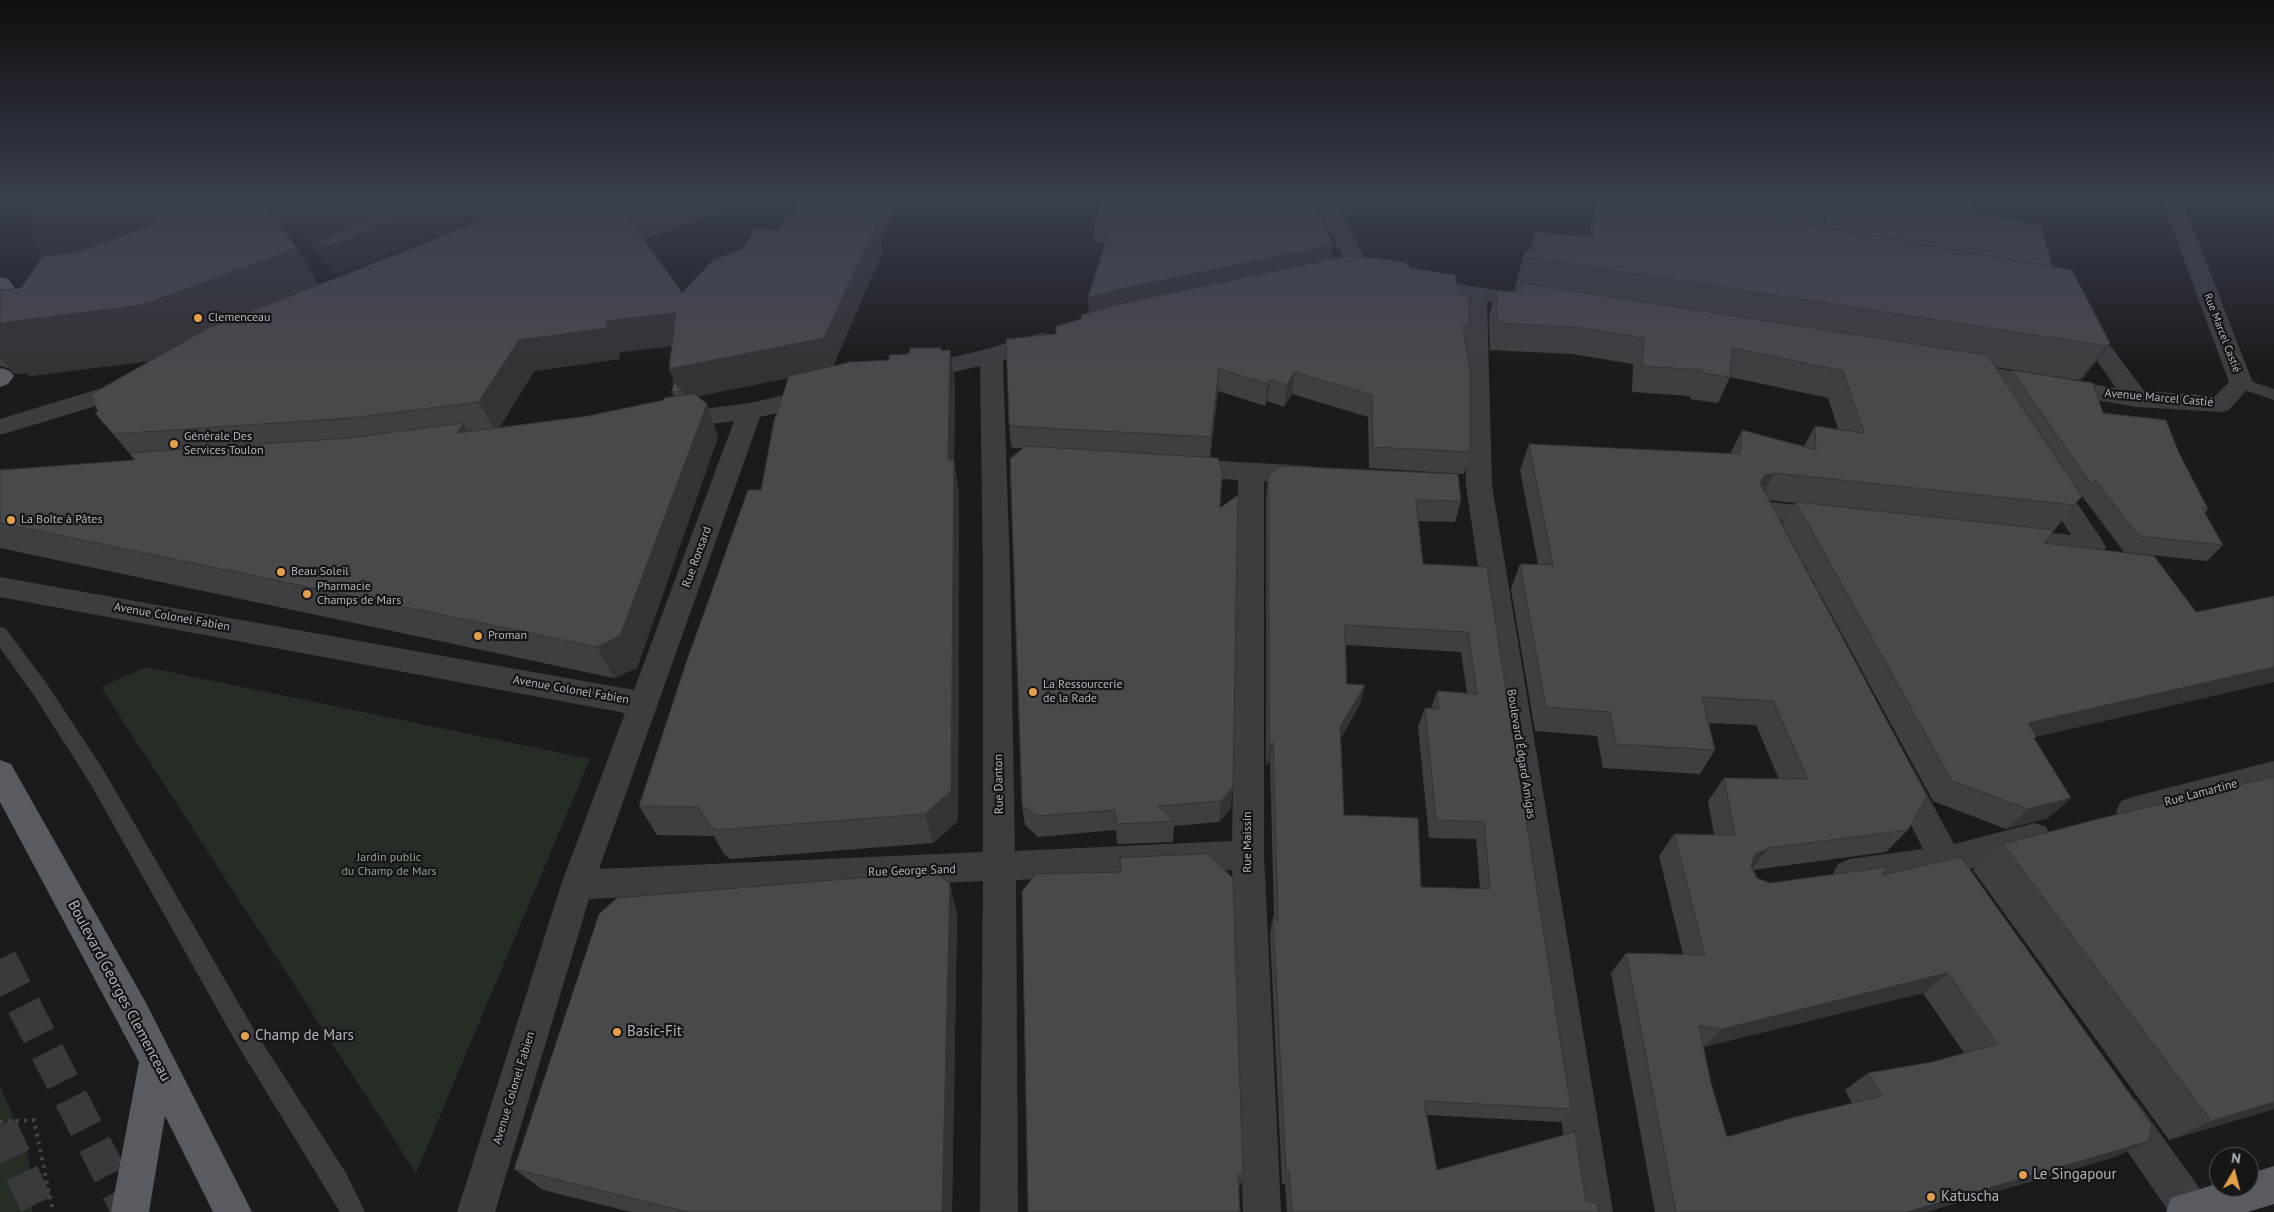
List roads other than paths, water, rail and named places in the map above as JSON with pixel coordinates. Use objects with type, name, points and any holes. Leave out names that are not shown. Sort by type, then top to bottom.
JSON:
[{"type":"main road","points":[[0,284],[29,323],[22,340]]},
{"type":"main road","name":"Boulevard Georges Clemenceau","points":[[0,772],[133,1013],[233,1212]]},
{"type":"main road","points":[[130,1212],[157,1060]]},
{"type":"main road","points":[[2188,1211],[2274,1185]]},
{"type":"street","points":[[1352,257],[1358,270]]},
{"type":"street","name":"Rue Marcel Castié","points":[[2193,257],[2241,383]]},
{"type":"street","points":[[1403,278],[1476,294],[1554,306]]},
{"type":"street","name":"Boulevard Édgard Amigas","points":[[1476,294],[1469,486],[1594,1212]]},
{"type":"street","points":[[2069,306],[2138,399]]},
{"type":"street","points":[[895,378],[991,356],[1058,335]]},
{"type":"street","name":"Rue Danton","points":[[991,356],[1004,457],[999,1212]]},
{"type":"street","name":"Avenue Marcel Castié","points":[[1947,369],[2138,399],[2221,404],[2241,383]]},
{"type":"street","points":[[1977,373],[1999,406]]},
{"type":"street","points":[[0,427],[90,401],[145,381]]},
{"type":"street","points":[[653,424],[750,411],[837,391]]},
{"type":"street","name":"Rue Ronsard","points":[[644,704],[750,411]]},
{"type":"street","points":[[1986,535],[2093,547],[2032,456]]},
{"type":"street","points":[[1162,466],[1330,477]]},
{"type":"street","name":"Rue Maissin","points":[[1251,472],[1248,855],[1262,1212]]},
{"type":"street","points":[[1783,554],[1760,510],[1858,521]]},
{"type":"street","name":"Avenue Colonel Fabien","points":[[0,587],[644,704],[577,885],[476,1212]]},
{"type":"street","points":[[1890,756],[1946,861],[1980,910]]},
{"type":"street","name":"Rue Lamartine","points":[[2107,818],[2272,777]]},
{"type":"street","points":[[1820,878],[1946,861],[2060,831]]},
{"type":"street","name":"Rue George Sand","points":[[577,885],[1248,855]]},
{"type":"street","points":[[2106,1088],[2188,1211]]},
{"type":"lane","points":[[2241,383],[2274,394]]},
{"type":"lane","points":[[0,634],[40,689],[97,777],[246,1036],[337,1182],[353,1212]]},
{"type":"tunnel","points":[[0,959],[129,1212]]},
{"type":"tunnel","points":[[0,1126],[40,1212]]},
{"type":"place","name":"Clemenceau","points":[[198,318]]},
{"type":"place","name":"Générale Des Services Toulon","points":[[174,444]]},
{"type":"place","name":"La Boîte à Pâtes","points":[[11,520]]},
{"type":"place","name":"Beau Soleil","points":[[281,572]]},
{"type":"place","name":"Pharmacie Champs de Mars","points":[[307,594]]},
{"type":"place","name":"Proman","points":[[478,636]]},
{"type":"place","name":"La Ressourcerie de la Rade","points":[[1033,692]]},
{"type":"place","name":"Basic-Fit","points":[[617,1032]]},
{"type":"place","name":"Champ de Mars","points":[[245,1036]]},
{"type":"place","name":"Le Singapour","points":[[2023,1175]]},
{"type":"place","name":"Katuscha","points":[[1931,1197]]},
{"type":"park label","name":"Jardin public du Champ de Mars","points":[[389,865]]}]
